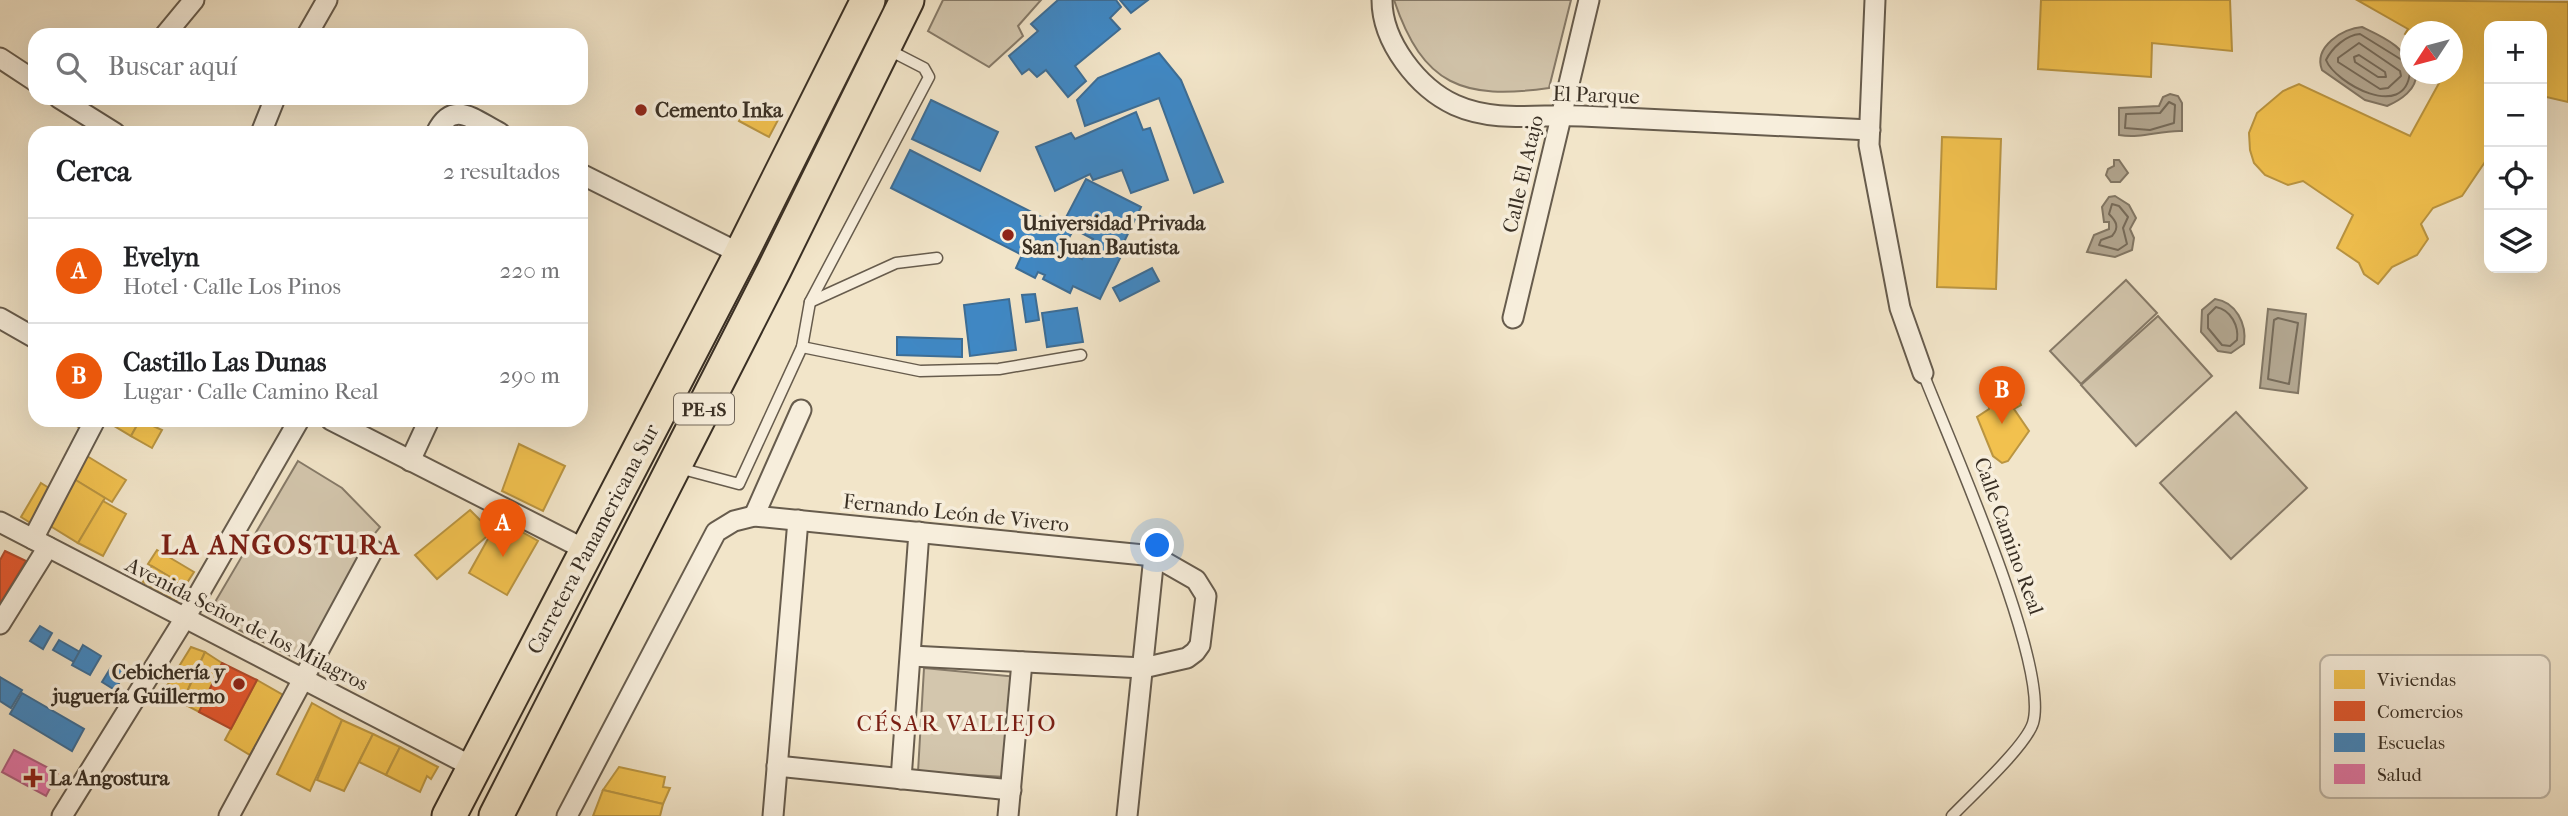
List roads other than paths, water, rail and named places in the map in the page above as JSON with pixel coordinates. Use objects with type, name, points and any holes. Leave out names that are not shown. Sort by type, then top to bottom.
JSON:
[{"type":"highway","name":"Carretera Panamericana Sur","points":[[449,816],[741,254],[868,0]]},
{"type":"highway","name":"Carretera Panamericana Sur","points":[[496,816],[675,467],[907,0]]},
{"type":"street","points":[[171,28],[194,0]]},
{"type":"street","points":[[311,28],[327,0]]},
{"type":"street","name":"El Parque","points":[[1382,0],[1388,33],[1400,55],[1431,88],[1454,104],[1500,117],[1560,115],[1870,130]]},
{"type":"street","name":"Calle El Atajo","points":[[1513,318],[1589,0]]},
{"type":"street","name":"Calle Camino Real","points":[[1875,0],[1869,145],[1900,308],[1923,373]]},
{"type":"street","points":[[0,58],[28,76]]},
{"type":"street","points":[[71,105],[104,126]]},
{"type":"street","points":[[264,126],[272,105]]},
{"type":"street","points":[[440,126],[451,113],[460,113],[486,126]]},
{"type":"street","points":[[588,178],[741,254]]},
{"type":"street","points":[[0,318],[28,334]]},
{"type":"street","points":[[567,816],[716,532],[734,521],[754,516],[801,410]]},
{"type":"street","points":[[0,624],[93,427]]},
{"type":"street","points":[[62,816],[185,618],[295,427]]},
{"type":"street","points":[[344,427],[586,550]]},
{"type":"street","points":[[410,461],[426,427]]},
{"type":"street","name":"Fernando León de Vivero","points":[[754,516],[1154,556]]},
{"type":"street","points":[[773,816],[798,520]]},
{"type":"street","name":"Avenida Señor de los Milagros","points":[[0,522],[41,537],[185,618],[473,766]]},
{"type":"street","points":[[901,779],[919,532]]},
{"type":"street","points":[[229,816],[373,550]]},
{"type":"street","points":[[911,656],[1143,668],[1187,658],[1200,645],[1206,596],[1196,580],[1154,556],[1143,668],[1127,816]]},
{"type":"street","points":[[1008,816],[1022,662]]},
{"type":"street","points":[[777,766],[1011,790]]},
{"type":"lane","points":[[675,467],[739,484],[802,347],[810,302],[929,77],[924,68],[883,48]]},
{"type":"lane","points":[[810,302],[896,263],[937,258]]},
{"type":"lane","points":[[802,347],[920,371],[999,369],[1082,355]]},
{"type":"lane","name":"Calle Camino Real","points":[[1923,373],[2011,603],[2035,689],[2032,725],[2012,752],[1952,816]]},
{"type":"water","points":[[2362,27],[2400,50],[2400,84],[2414,84],[2398,101],[2387,106],[2365,100],[2322,70],[2320,62],[2326,47],[2339,35]]},
{"type":"water","points":[[2170,94],[2178,96],[2182,103],[2182,131],[2119,135],[2119,108],[2159,106],[2163,97]]},
{"type":"water","points":[[2114,160],[2119,160],[2128,173],[2120,182],[2111,182],[2106,175],[2108,169],[2114,166]]},
{"type":"water","points":[[2115,196],[2129,205],[2136,218],[2130,229],[2134,238],[2132,250],[2115,257],[2087,252],[2094,235],[2109,229],[2109,222],[2104,222],[2102,207],[2109,197]]},
{"type":"water","points":[[2215,299],[2229,304],[2242,322],[2244,344],[2231,353],[2218,351],[2201,332],[2202,310]]},
{"type":"water","points":[[2268,309],[2306,314],[2298,393],[2260,388]]},
{"type":"place","name":"Cemento Inka","points":[[641,110]]},
{"type":"place","name":"Universidad Privada San Juan Bautista","points":[[1008,235]]},
{"type":"place","name":"Castillo Las Dunas","points":[[2002,424]]},
{"type":"place","name":"Evelyn","points":[[503,557]]},
{"type":"place","name":"Cebichería y juguería Guillermo","points":[[239,684]]},
{"type":"place","name":"La Angostura","points":[[33,778]]},
{"type":"district","name":"LA ANGOSTURA","points":[[281,544]]},
{"type":"district","name":"CÉSAR VALLEJO","points":[[957,723]]}]
